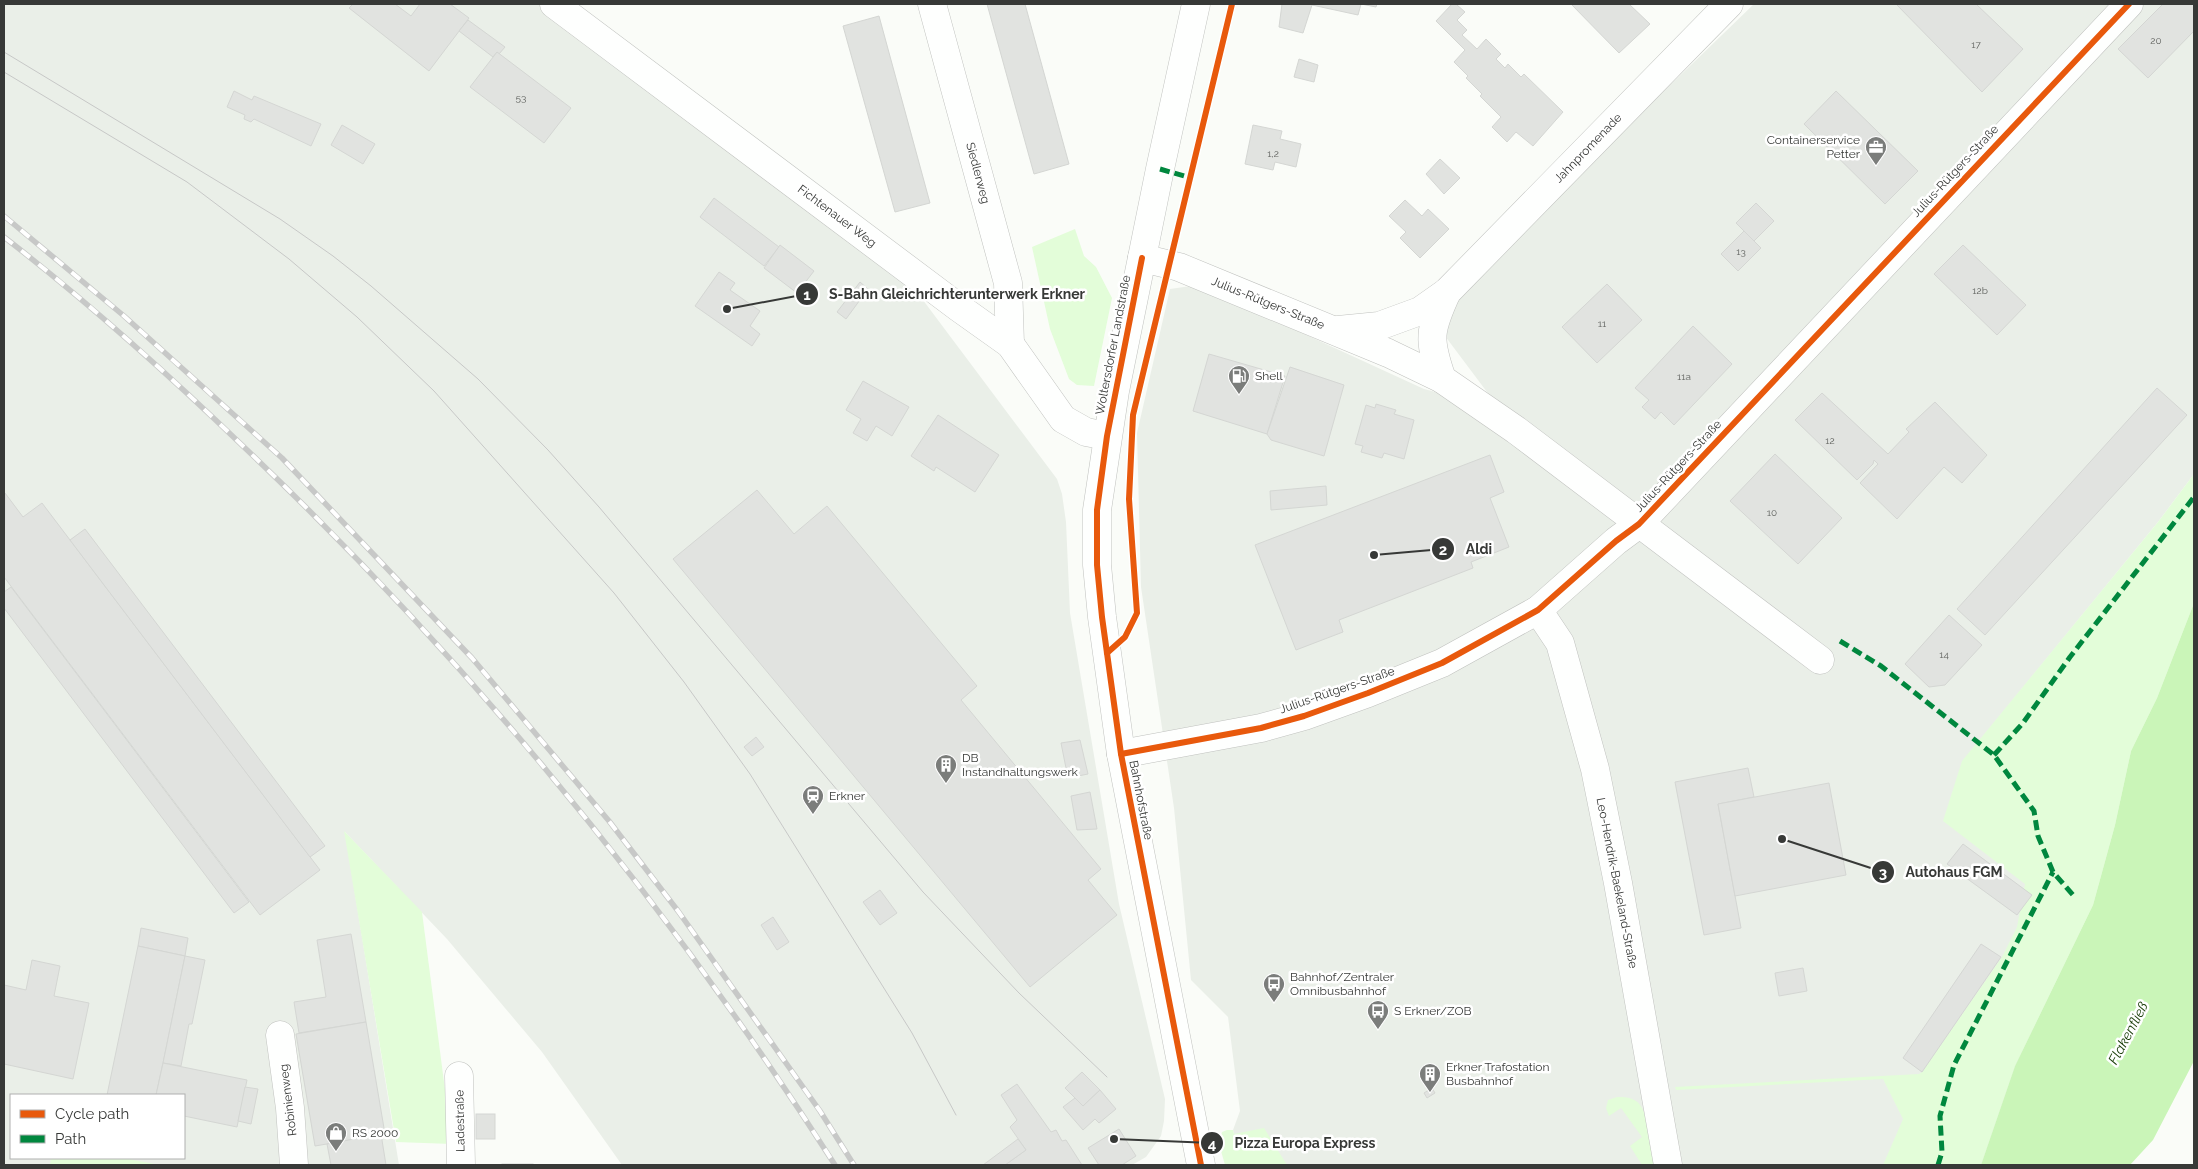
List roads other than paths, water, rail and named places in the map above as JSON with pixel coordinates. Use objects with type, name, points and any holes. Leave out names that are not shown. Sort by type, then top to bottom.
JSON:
[{"type":"street","name":"Fichtenauer Weg","points":[[554,4],[950,302],[1010,344],[1063,419],[1086,432],[1107,436]]},
{"type":"street","name":"Siedlerweg","points":[[932,4],[1008,283],[1010,344]]},
{"type":"street","name":"Woltersdorfer Landstraße","points":[[1107,436],[1142,258],[1196,4]]},
{"type":"street","name":"Jahnpromenade","points":[[1334,330],[1379,326],[1420,311],[1447,292],[1729,4]]},
{"type":"street","name":"Julius-Rütgers-Straße","points":[[1121,754],[1261,728],[1313,712],[1368,693],[1442,663],[1538,610],[1616,541],[1639,524],[2129,4]]},
{"type":"street","name":"Julius-Rütgers-Straße","points":[[1142,258],[1179,267],[1334,330],[1442,379],[1516,430],[1820,660]]},
{"type":"street","name":"Jahnpromenade","points":[[1442,379],[1432,352],[1433,323],[1447,292]]},
{"type":"street","name":"Bahnhofstraße","points":[[1107,436],[1097,510],[1097,565],[1102,617],[1121,754],[1200,1165]]},
{"type":"street","name":"Leo-Hendrik-Baekeland-Straße","points":[[1538,610],[1560,643],[1594,769],[1618,883],[1668,1165]]},
{"type":"street","name":"Robinienweg","points":[[280,1035],[290,1108],[294,1165]]},
{"type":"street","name":"Ladestraße","points":[[459,1076],[460,1165]]},
{"type":"water","name":"Flakenfließ","points":[[2194,603],[2194,1061],[2153,1140],[2130,1165],[1981,1165],[2015,1066],[2093,905],[2115,825],[2131,751],[2157,698]]},
{"type":"tram line","points":[[4,52],[280,219],[333,256],[371,286],[478,379],[548,450],[599,507],[923,892],[1019,993],[1107,1077]]},
{"type":"tram line","points":[[4,72],[187,182],[289,259],[357,317],[434,391],[614,593],[684,682],[750,774],[912,1033],[956,1115]]},
{"type":"railway","points":[[4,216],[124,316],[282,458],[472,658],[609,821],[678,911],[820,1111],[854,1165]]},
{"type":"railway","points":[[4,237],[127,339],[245,448],[409,614],[487,700],[562,789],[704,973],[771,1068],[835,1165]]},
{"type":"place","name":"Containerservice Petter","points":[[1876,166]]},
{"type":"place","name":"S-Bahn Gleichrichterunterwerk Erkner","points":[[727,309]]},
{"type":"place","name":"Shell","points":[[1239,395]]},
{"type":"place","name":"Aldi","points":[[1374,555]]},
{"type":"place","name":"DB Instandhaltungswerk","points":[[946,784]]},
{"type":"place","name":"Erkner","points":[[813,815]]},
{"type":"place","name":"Autohaus FGM","points":[[1782,839]]},
{"type":"place","name":"Bahnhof/Zentraler Omnibusbahnhof","points":[[1274,1003]]},
{"type":"place","name":"S Erkner/ZOB","points":[[1378,1030]]},
{"type":"place","name":"Erkner Trafostation Busbahnhof","points":[[1430,1093]]},
{"type":"place","name":"Pizza Europa Express","points":[[1114,1139]]},
{"type":"place","name":"RS 2000","points":[[336,1152]]}]
